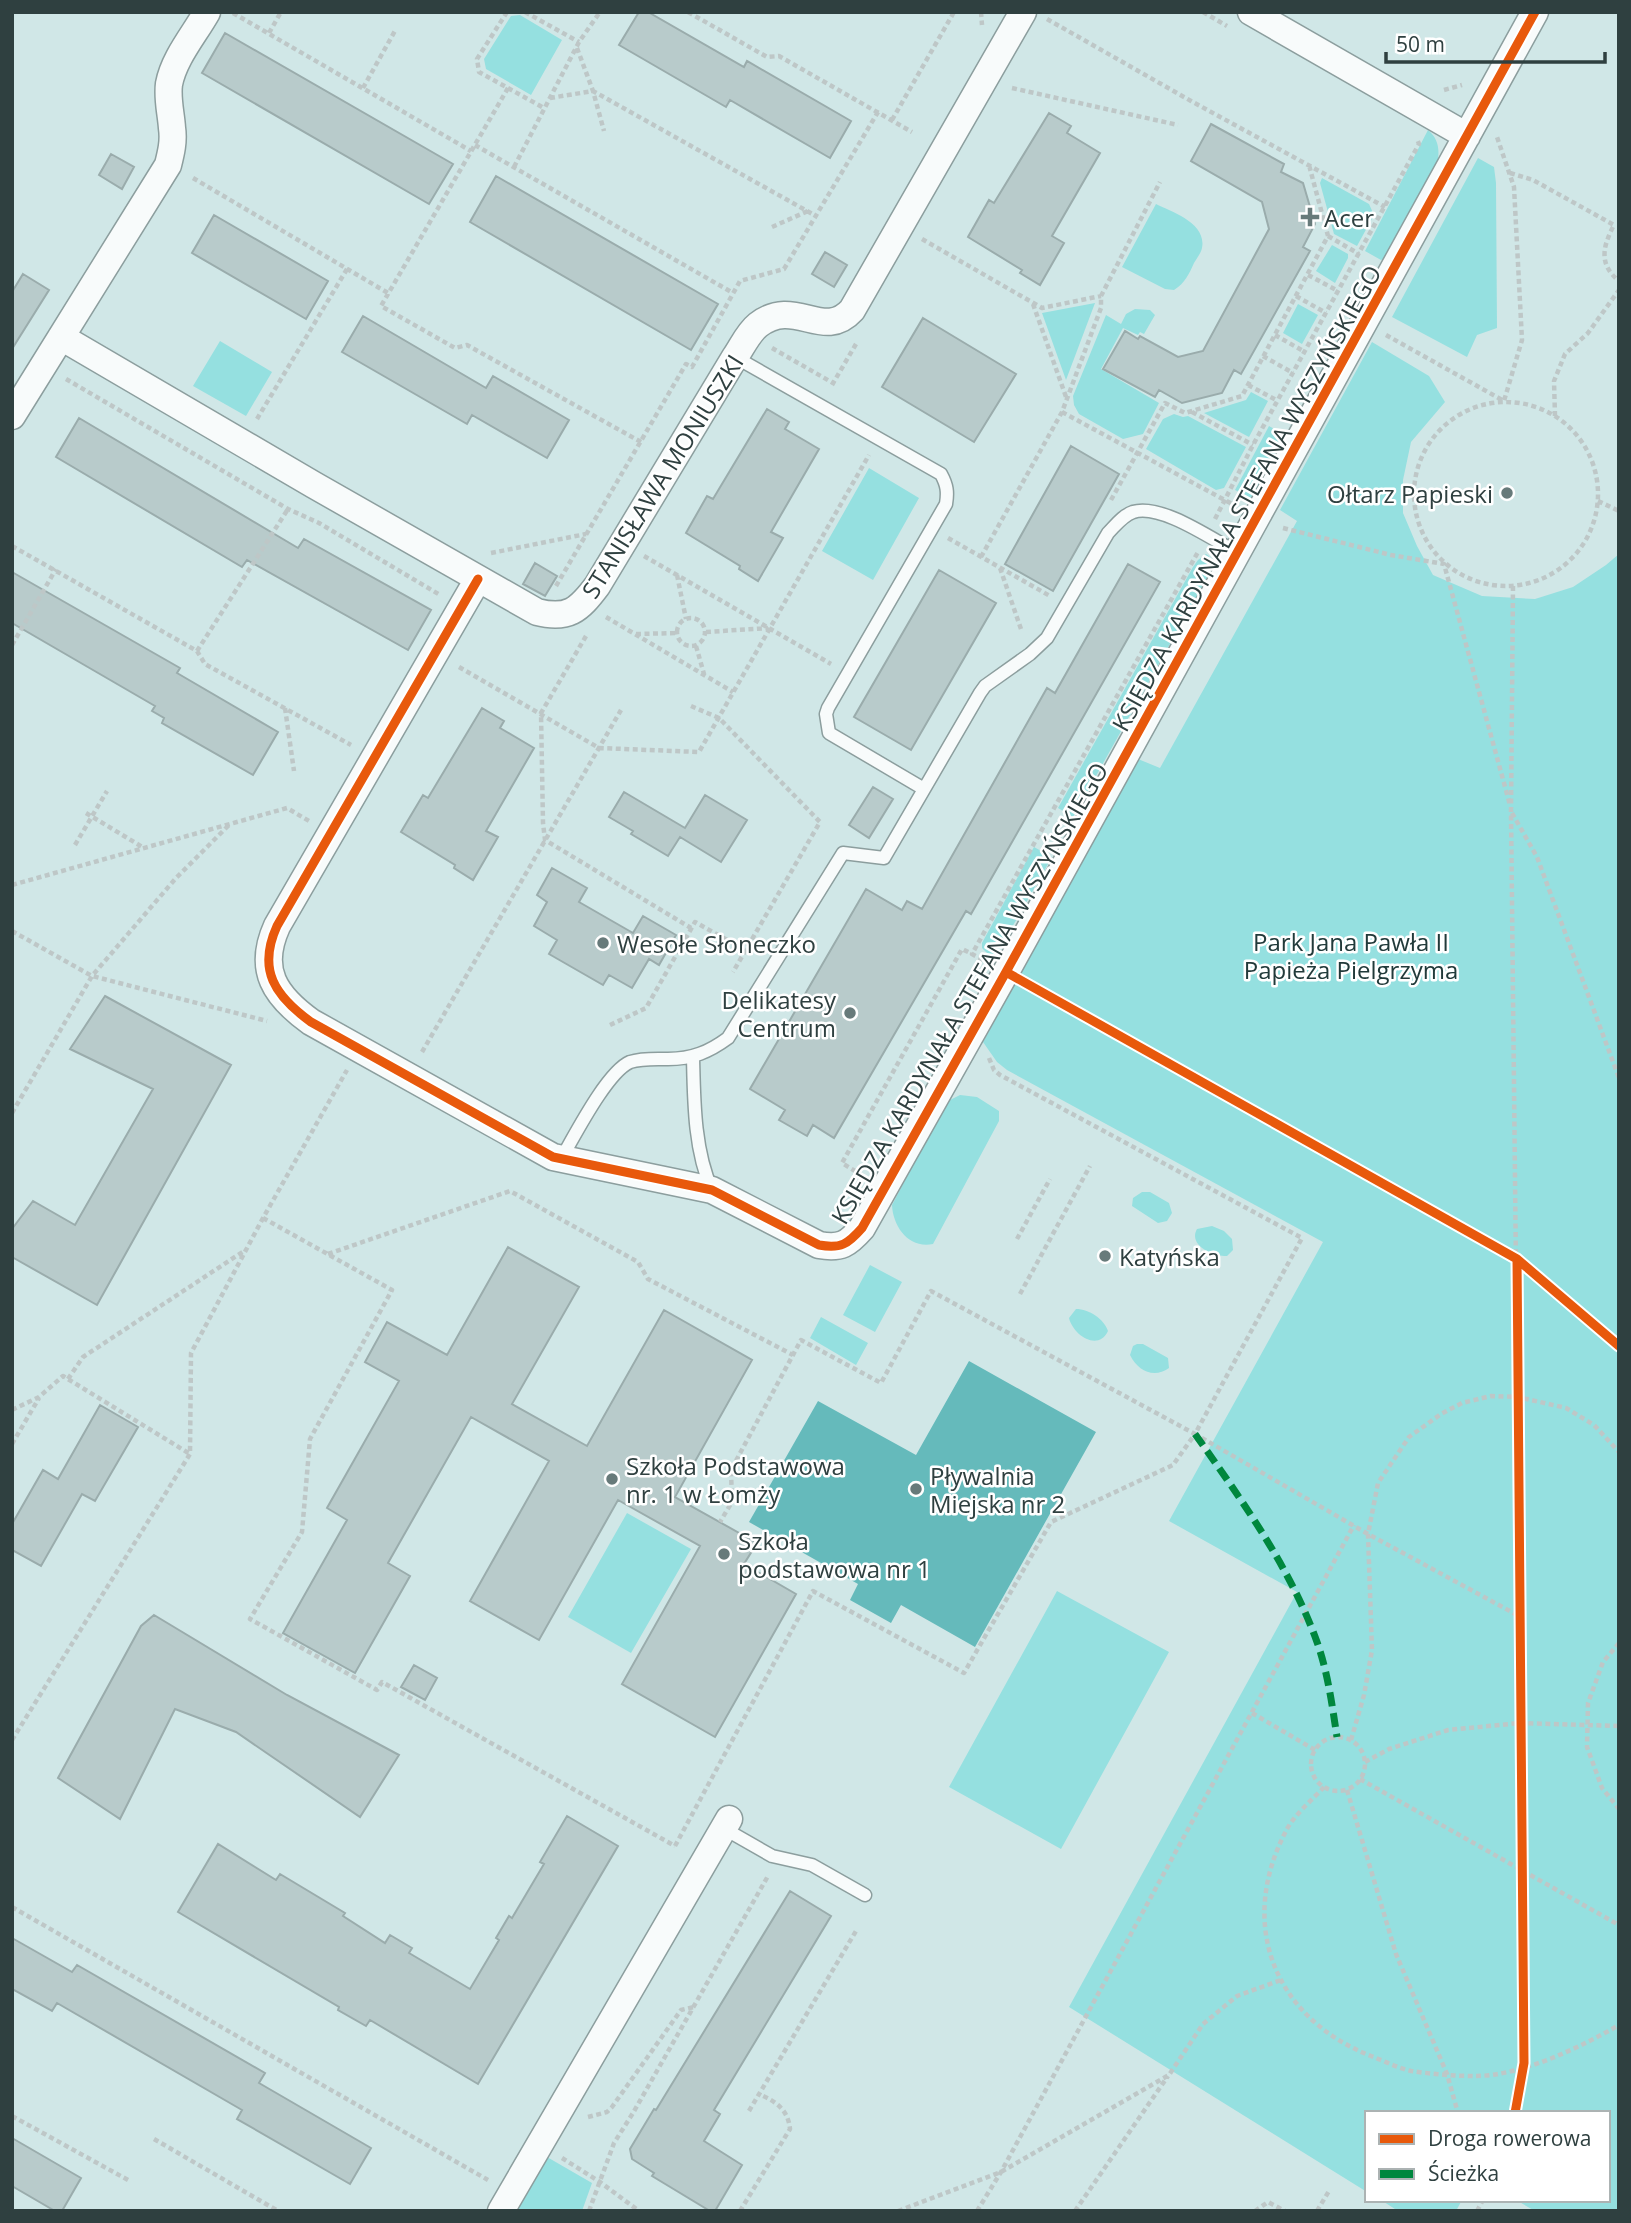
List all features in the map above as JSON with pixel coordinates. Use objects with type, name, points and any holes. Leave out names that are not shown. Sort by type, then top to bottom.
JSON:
[{"type":"street","points":[[12,416],[168,165],[173,130],[169,86],[174,67],[207,12]]},
{"type":"street","name":"KSIĘDZA KARDYNAŁA STEFANA WYSZYŃSKIEGO","points":[[478,579],[270,940],[269,972],[274,987],[283,999],[311,1022],[553,1157],[712,1190],[819,1245],[834,1248],[850,1242],[862,1228],[1006,972],[1535,12]]},
{"type":"street","name":"STANISŁAWA MONIUSZKI","points":[[61,337],[478,579],[540,613],[564,615],[584,605],[756,327],[779,315],[796,314],[831,323],[844,319],[852,310],[1033,15]]},
{"type":"street","points":[[1245,22],[1467,136]]},
{"type":"street","points":[[506,2202],[726,1823]]},
{"type":"lane","points":[[735,357],[940,474],[946,484],[946,504],[826,713],[829,733],[924,789]]},
{"type":"lane","points":[[561,1159],[616,1072],[631,1062],[693,1057],[711,1050],[728,1038],[843,853],[884,858],[985,686],[1030,654],[1046,638],[1108,533],[1121,519],[1134,512],[1150,511],[1165,515],[1238,553]]},
{"type":"lane","points":[[693,1057],[694,1095],[701,1150],[712,1190]]},
{"type":"lane","points":[[726,1823],[772,1856],[812,1865],[865,1895]]},
{"type":"path","points":[[232,12],[471,151]]},
{"type":"path","points":[[269,33],[281,12]]},
{"type":"path","points":[[507,12],[477,59],[479,72],[544,108]]},
{"type":"path","points":[[525,12],[578,45],[604,131]]},
{"type":"path","points":[[514,167],[578,45],[600,12]]},
{"type":"path","points":[[688,12],[767,57],[779,57],[912,132]]},
{"type":"path","points":[[892,120],[954,12]]},
{"type":"path","points":[[1203,12],[1245,22]]},
{"type":"path","points":[[1033,15],[1385,207]]},
{"type":"path","points":[[363,88],[396,29]]},
{"type":"path","points":[[1436,93],[1473,82]]},
{"type":"path","points":[[1005,84],[1014,89],[1178,125]]},
{"type":"path","points":[[508,88],[381,306],[455,348],[467,345],[640,442]]},
{"type":"path","points":[[550,98],[593,91],[816,216]]},
{"type":"path","points":[[972,954],[1207,536],[1253,445],[1385,207],[1419,144],[1415,134]]},
{"type":"path","points":[[1496,136],[1514,187],[1522,340],[1504,401]]},
{"type":"path","points":[[475,145],[733,293]]},
{"type":"path","points":[[1110,502],[1165,403],[1185,413],[1242,396],[1328,236],[1309,165]]},
{"type":"path","points":[[183,172],[388,293]]},
{"type":"path","points":[[1509,173],[1533,180],[1614,226],[1604,244],[1604,256],[1608,268],[1619,281]]},
{"type":"path","points":[[981,557],[1062,412],[1101,307],[1101,296],[1160,182]]},
{"type":"path","points":[[772,228],[808,211]]},
{"type":"path","points":[[917,236],[1042,308],[1101,296]]},
{"type":"path","points":[[1328,236],[1359,254]]},
{"type":"path","points":[[251,429],[347,269]]},
{"type":"path","points":[[1308,275],[1338,291]]},
{"type":"path","points":[[1555,416],[1554,381],[1565,354],[1588,333],[1619,290]]},
{"type":"path","points":[[1296,296],[1326,313]]},
{"type":"path","points":[[1062,412],[1257,518],[1303,534],[1391,555],[1444,564],[1470,580],[1499,587],[1544,579],[1569,563],[1592,528],[1598,500],[1598,478],[1581,439],[1555,416],[1538,407],[1504,401],[1388,336],[1332,301]]},
{"type":"path","points":[[1032,304],[1066,397]]},
{"type":"path","points":[[1275,335],[1305,352]]},
{"type":"path","points":[[1264,356],[1293,373]]},
{"type":"path","points":[[63,377],[444,597]]},
{"type":"path","points":[[1248,385],[1278,401]]},
{"type":"path","points":[[1504,401],[1469,408],[1437,431],[1421,454],[1415,472],[1412,494],[1414,510],[1419,529],[1444,564],[1511,811],[1537,857],[1619,1077]]},
{"type":"path","points":[[1191,412],[1253,445]]},
{"type":"path","points":[[452,663],[599,748],[699,752],[878,439]]},
{"type":"path","points":[[1598,500],[1619,511]]},
{"type":"path","points":[[197,652],[288,509]]},
{"type":"path","points":[[932,529],[1066,605]]},
{"type":"path","points":[[487,553],[586,534]]},
{"type":"path","points":[[12,545],[197,652],[205,664],[360,750]]},
{"type":"path","points":[[638,552],[847,673]]},
{"type":"path","points":[[999,567],[1030,654]]},
{"type":"path","points":[[12,645],[56,569]]},
{"type":"path","points":[[677,575],[686,619]]},
{"type":"path","points":[[1513,586],[1511,811],[1523,2070],[1515,2111]]},
{"type":"path","points":[[599,613],[733,692]]},
{"type":"path","points":[[686,619],[698,619],[706,632],[703,640],[696,646],[682,643],[677,633],[678,626],[686,619]]},
{"type":"path","points":[[706,632],[770,628]]},
{"type":"path","points":[[635,634],[677,633]]},
{"type":"path","points":[[696,646],[704,674]]},
{"type":"path","points":[[691,706],[719,718],[820,822],[733,972]]},
{"type":"path","points":[[285,708],[294,771]]},
{"type":"path","points":[[421,1053],[621,710]]},
{"type":"path","points":[[541,713],[545,840]]},
{"type":"path","points":[[75,845],[107,791]]},
{"type":"path","points":[[12,885],[287,808],[319,827]]},
{"type":"path","points":[[86,813],[144,848]]},
{"type":"path","points":[[12,1113],[92,976],[176,878],[231,823]]},
{"type":"path","points":[[545,840],[691,928]]},
{"type":"path","points":[[610,1025],[646,1008],[695,922],[745,950]]},
{"type":"path","points":[[12,931],[92,976],[277,1024]]},
{"type":"path","points":[[885,1188],[842,1163],[962,949],[1517,1259],[1619,1346]]},
{"type":"path","points":[[675,1846],[813,1591],[964,1673],[1051,1522],[1173,1465],[1195,1434],[1302,1238],[1000,1074],[991,1064],[985,1050]]},
{"type":"path","points":[[12,1740],[190,1454],[191,1353],[263,1218],[353,1060]]},
{"type":"path","points":[[1020,1294],[1090,1166]]},
{"type":"path","points":[[1017,1239],[1050,1179]]},
{"type":"path","points":[[328,1254],[510,1191],[638,1262],[648,1279],[793,1355]]},
{"type":"path","points":[[263,1218],[393,1290],[310,1439],[302,1532],[250,1619],[377,1690],[382,1682],[681,1850]]},
{"type":"path","points":[[68,1379],[83,1357],[247,1248]]},
{"type":"path","points":[[720,1522],[732,1502],[731,1470],[801,1340],[881,1383],[931,1291],[1195,1434],[1368,1534],[1519,1616]]},
{"type":"path","points":[[12,1410],[39,1397],[63,1376],[190,1454]]},
{"type":"path","points":[[1351,1740],[1364,1695],[1372,1650],[1368,1534],[1378,1483],[1409,1437],[1441,1413],[1462,1403],[1491,1396],[1518,1397],[1566,1408],[1594,1425],[1619,1452]]},
{"type":"path","points":[[12,1444],[39,1397]]},
{"type":"path","points":[[979,2211],[1354,1525]]},
{"type":"path","points":[[1619,1643],[1603,1662],[1588,1703],[1587,1725],[1587,1747],[1602,1788],[1619,1809]]},
{"type":"path","points":[[1252,1713],[1315,1750]]},
{"type":"path","points":[[1365,1762],[1389,1749],[1447,1730],[1520,1723],[1619,1726]]},
{"type":"path","points":[[1337,1737],[1351,1740],[1363,1754],[1365,1762],[1360,1779],[1347,1790],[1324,1787],[1313,1774],[1312,1757],[1315,1750],[1328,1739],[1337,1737]]},
{"type":"path","points":[[1360,1779],[1619,1925]]},
{"type":"path","points":[[1324,1787],[1287,1828],[1270,1866],[1263,1917],[1270,1952],[1281,1980],[1289,1994],[1322,2029],[1351,2048],[1409,2071],[1476,2076],[1523,2070],[1591,2041],[1619,2025]]},
{"type":"path","points":[[1347,1790],[1396,1954],[1447,2074],[1457,2111]]},
{"type":"path","points":[[589,2211],[614,2143],[771,1871]]},
{"type":"path","points":[[12,1907],[506,2202]]},
{"type":"path","points":[[749,2111],[856,1931]]},
{"type":"path","points":[[1076,2211],[1203,2024],[1237,1996],[1281,1980]]},
{"type":"path","points":[[584,2118],[607,2112],[612,2107],[681,2010],[694,2007]]},
{"type":"path","points":[[898,2211],[1001,2172],[1169,2075]]},
{"type":"path","points":[[740,2211],[790,2129],[777,2102],[759,2094]]},
{"type":"path","points":[[12,2116],[128,2180]]},
{"type":"path","points":[[154,2139],[278,2211]]},
{"type":"path","points":[[556,2154],[639,2211]]},
{"type":"path","points":[[1317,2211],[1329,2191]]},
{"type":"path","points":[[1255,2211],[1268,2202],[1285,2211]]},
{"type":"green space","points":[[520,15],[562,40],[531,95],[486,69],[484,59],[511,16]]},
{"type":"green space","points":[[1428,130],[1438,146],[1437,164],[1386,258],[1381,260],[1365,251]]},
{"type":"green space","points":[[1478,158],[1494,167],[1496,183],[1497,328],[1477,335],[1467,357],[1392,317]]},
{"type":"green space","points":[[1322,178],[1369,204],[1374,215],[1357,246],[1334,234],[1320,183]]},
{"type":"green space","points":[[1156,204],[1194,225],[1202,239],[1201,250],[1188,275],[1174,290],[1165,289],[1122,267]]},
{"type":"green space","points":[[1332,245],[1348,254],[1335,283],[1316,271]]},
{"type":"green space","points":[[1095,303],[1066,380],[1042,313]]},
{"type":"green space","points":[[1298,304],[1318,315],[1302,344],[1283,333]]},
{"type":"green space","points":[[1135,309],[1150,310],[1155,315],[1144,334],[1140,332],[1138,335],[1123,328],[1101,369],[1159,403],[1143,434],[1123,439],[1079,414],[1073,396],[1106,315],[1121,324],[1126,314]]},
{"type":"green space","points":[[220,341],[272,372],[246,416],[193,386]]},
{"type":"green space","name":"Park Jana Pawła II Papieża Pielgrzyma","points":[[1372,342],[1429,376],[1445,402],[1411,442],[1403,480],[1403,513],[1433,575],[1482,596],[1535,599],[1573,587],[1619,554],[1619,2211],[1535,2211],[1519,2202],[1610,2202],[1610,2111],[1365,2111],[1365,2191],[1069,2007],[1297,1592],[1169,1521],[1323,1242],[1007,1070],[997,1062],[983,1042],[1138,759],[1160,768],[1297,521],[1280,510]]},
{"type":"green space","points":[[1251,392],[1268,401],[1249,437],[1204,413],[1246,400]]},
{"type":"green space","points":[[1174,414],[1188,416],[1246,447],[1224,488],[1216,490],[1146,449],[1163,419]]},
{"type":"green space","points":[[1269,426],[1286,436],[1251,498],[1235,490]]},
{"type":"green space","points":[[869,468],[919,498],[873,580],[822,551]]},
{"type":"green space","points":[[1206,554],[1213,567],[1073,817],[1058,808],[1193,567]]},
{"type":"green space","points":[[1034,847],[1052,857],[995,957],[989,955],[982,948],[982,943]]},
{"type":"green space","points":[[960,1095],[977,1097],[999,1111],[999,1121],[933,1244],[924,1245],[904,1235],[895,1221],[892,1205],[946,1102]]},
{"type":"green space","points":[[1142,1192],[1150,1192],[1169,1203],[1172,1213],[1167,1221],[1158,1223],[1132,1206],[1133,1198]]},
{"type":"green space","points":[[1212,1226],[1224,1231],[1232,1239],[1233,1250],[1227,1256],[1209,1252],[1196,1240],[1197,1229]]},
{"type":"green space","points":[[870,1265],[902,1282],[875,1332],[843,1315]]},
{"type":"green space","points":[[1076,1309],[1100,1319],[1108,1331],[1104,1337],[1092,1341],[1075,1330],[1069,1318]]},
{"type":"green space","points":[[821,1317],[868,1343],[856,1365],[810,1338]]},
{"type":"green space","points":[[1143,1344],[1168,1358],[1169,1368],[1158,1373],[1142,1369],[1130,1355],[1133,1346]]},
{"type":"green space","points":[[627,1513],[691,1549],[631,1653],[568,1617]]},
{"type":"green space","points":[[1057,1591],[1169,1652],[1061,1849],[949,1787]]},
{"type":"green space","points":[[547,2157],[592,2183],[582,2211],[516,2211]]},
{"type":"green space","points":[[1384,2202],[1461,2202],[1456,2211],[1398,2211]]},
{"type":"shaded area","name":"Pływalnia Miejska nr 2","points":[[969,1361],[1096,1432],[975,1647],[901,1605],[891,1623],[850,1600],[858,1584],[749,1522],[818,1401],[916,1455]]},
{"type":"building","points":[[639,12],[648,12],[744,67],[747,61],[851,121],[830,158],[730,100],[726,107],[619,45]]},
{"type":"building","points":[[225,33],[453,164],[429,204],[202,73]]},
{"type":"building","points":[[1049,113],[1071,126],[1067,133],[1100,153],[1052,236],[1064,243],[1040,285],[1020,273],[1022,270],[968,237],[989,200],[994,203]]},
{"type":"building","points":[[1211,124],[1284,164],[1281,172],[1303,183],[1315,224],[1303,247],[1310,251],[1241,374],[1234,370],[1222,393],[1182,403],[1159,390],[1155,397],[1103,369],[1125,331],[1138,339],[1140,336],[1178,357],[1203,351],[1269,229],[1262,202],[1191,161]]},
{"type":"building","points":[[111,154],[134,167],[122,189],[99,175]]},
{"type":"building","points":[[496,176],[718,304],[691,350],[470,222]]},
{"type":"building","points":[[214,215],[328,281],[306,319],[192,253]]},
{"type":"building","points":[[825,252],[847,265],[834,287],[812,274]]},
{"type":"building","points":[[23,274],[49,290],[12,349],[12,292]]},
{"type":"building","points":[[363,316],[486,388],[493,376],[569,420],[547,458],[472,415],[467,424],[342,352]]},
{"type":"building","points":[[923,318],[1016,374],[974,442],[882,387]]},
{"type":"building","points":[[767,409],[789,422],[785,429],[819,449],[771,532],[783,538],[758,581],[739,569],[740,566],[686,533],[707,496],[713,499]]},
{"type":"building","points":[[79,418],[298,548],[304,539],[431,610],[408,650],[247,560],[242,567],[56,457]]},
{"type":"building","points":[[1071,446],[1119,474],[1053,591],[1005,564]]},
{"type":"building","points":[[535,563],[557,576],[545,596],[523,584]]},
{"type":"building","points":[[1128,564],[1160,582],[971,914],[966,911],[834,1138],[813,1125],[807,1136],[779,1120],[785,1110],[750,1089],[866,889],[902,910],[907,901],[922,909],[1047,688],[1055,693]]},
{"type":"building","points":[[939,570],[996,603],[911,750],[854,717]]},
{"type":"building","points":[[12,572],[180,668],[177,673],[278,732],[253,775],[162,723],[164,718],[152,711],[155,706],[12,623]]},
{"type":"building","points":[[482,708],[504,721],[500,728],[534,748],[486,831],[498,837],[473,880],[454,868],[455,865],[401,832],[423,795],[428,798]]},
{"type":"building","points":[[873,787],[893,799],[869,838],[849,825]]},
{"type":"building","points":[[624,792],[685,828],[705,795],[747,820],[721,862],[680,837],[668,856],[609,817]]},
{"type":"building","name":"Wesołe Słoneczko","points":[[552,868],[587,888],[579,902],[633,933],[643,916],[676,935],[659,965],[649,959],[632,988],[609,975],[603,985],[549,954],[557,940],[534,926],[547,902],[537,895]]},
{"type":"building","points":[[105,996],[231,1065],[97,1305],[12,1257],[12,1229],[33,1201],[75,1225],[153,1089],[70,1049]]},
{"type":"building","name":"Szkoła Podstawowa nr. 1 w Łomży","points":[[508,1247],[579,1287],[512,1404],[587,1446],[664,1310],[752,1360],[675,1497],[757,1543],[744,1564],[796,1594],[715,1737],[622,1684],[700,1546],[618,1500],[539,1640],[470,1601],[549,1461],[471,1417],[388,1563],[410,1576],[355,1673],[283,1633],[347,1520],[327,1508],[399,1381],[365,1362],[387,1322],[447,1355]]},
{"type":"building","points":[[100,1405],[138,1427],[95,1501],[82,1494],[41,1566],[12,1550],[12,1524],[43,1470],[58,1479]]},
{"type":"building","points":[[154,1615],[287,1695],[399,1755],[360,1817],[236,1732],[175,1709],[120,1819],[58,1778],[141,1626]]},
{"type":"building","points":[[414,1665],[437,1678],[425,1700],[401,1687]]},
{"type":"building","points":[[567,1816],[618,1846],[478,2084],[370,2020],[366,2026],[338,2010],[339,2007],[178,1912],[218,1844],[276,1880],[280,1874],[345,1913],[343,1916],[385,1943],[390,1935],[412,1948],[409,1953],[470,1989],[499,1940],[496,1938],[509,1916],[512,1918],[544,1864],[540,1862]]},
{"type":"building","points":[[790,1891],[831,1916],[714,2110],[720,2114],[704,2141],[742,2165],[715,2211],[710,2211],[652,2176],[654,2173],[632,2159],[630,2149]]},
{"type":"building","points":[[12,1938],[72,1972],[77,1965],[265,2073],[259,2083],[371,2148],[350,2184],[237,2119],[242,2110],[57,2003],[52,2011],[12,1989]]},
{"type":"building","points":[[12,2138],[81,2178],[62,2211],[55,2211],[12,2186]]},
{"type":"marked path","points":[[1195,1434],[1263,1534],[1306,1614],[1324,1665],[1337,1737]]},
{"type":"cycle path","points":[[478,579],[277,926],[271,942],[269,969],[279,992],[311,1022],[553,1157],[712,1190],[819,1245],[844,1244],[862,1228],[1006,972],[1535,12]]},
{"type":"cycle path","points":[[1006,972],[1517,1259],[1619,1346]]},
{"type":"cycle path","points":[[1515,2111],[1524,2063],[1517,1259]]},
{"type":"place","name":"Acer","points":[[1310,217]]},
{"type":"place","name":"Ołtarz Papieski","points":[[1507,493]]},
{"type":"place","name":"Wesołe Słoneczko","points":[[603,943]]},
{"type":"place","name":"Delikatesy Centrum","points":[[850,1013]]},
{"type":"place","name":"Katyńska","points":[[1105,1256]]},
{"type":"place","name":"Szkoła Podstawowa nr. 1 w Łomży","points":[[612,1479]]},
{"type":"place","name":"Pływalnia Miejska nr 2","points":[[916,1489]]},
{"type":"place","name":"Szkoła podstawowa nr 1","points":[[724,1554]]}]
